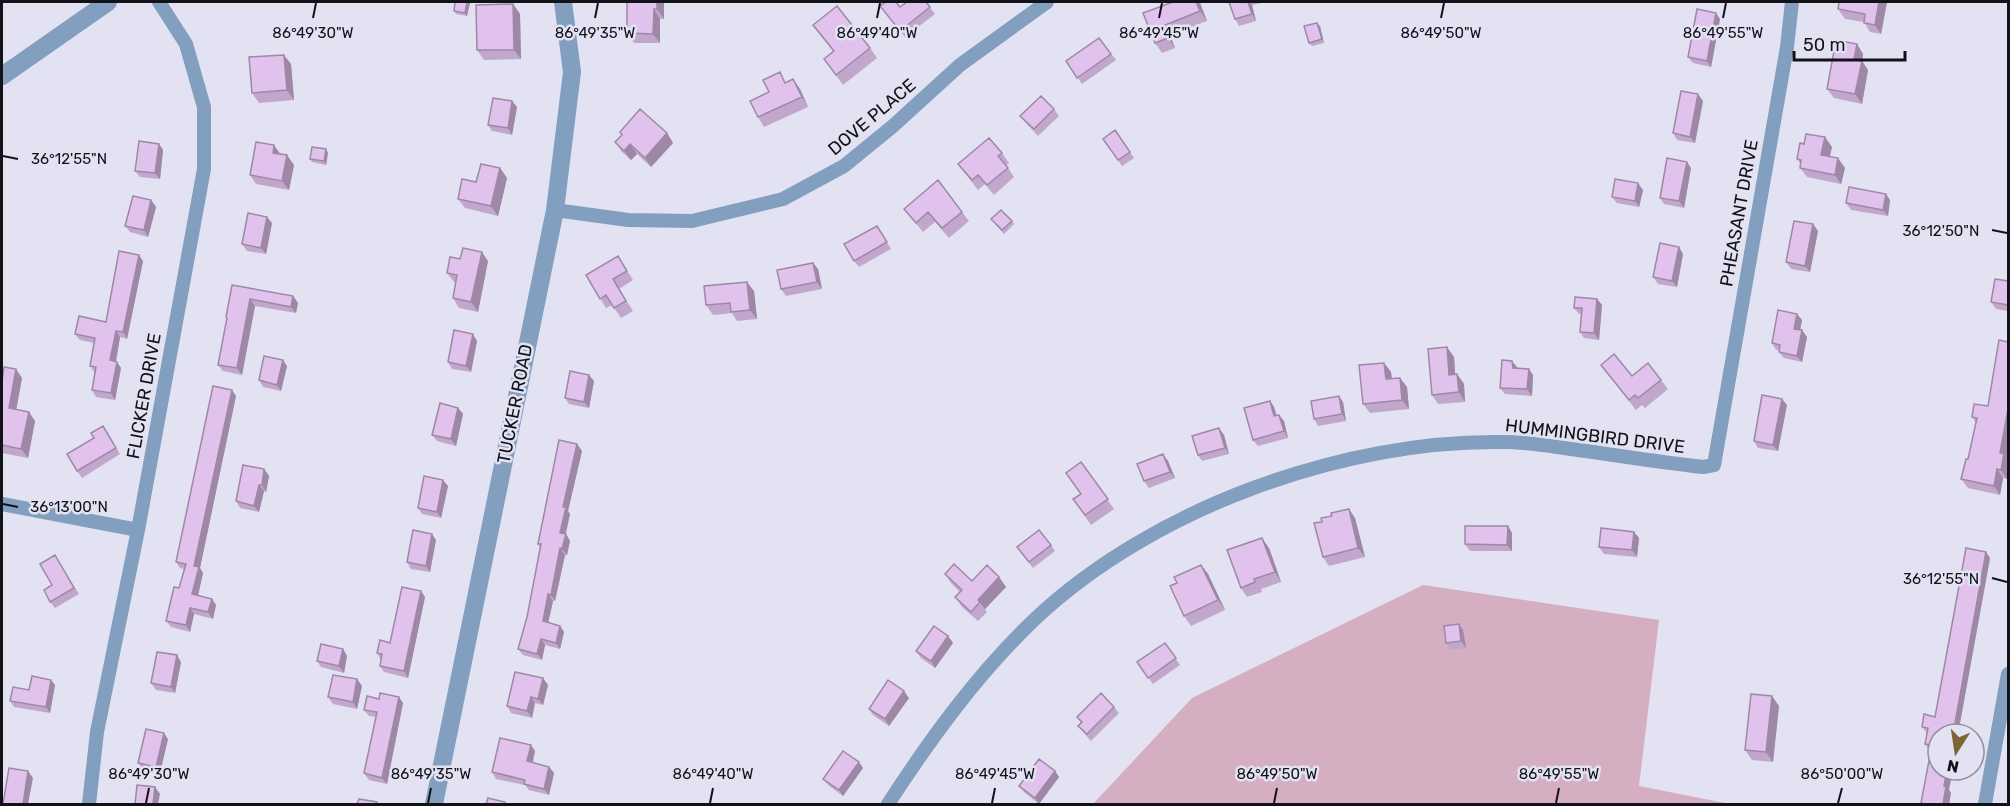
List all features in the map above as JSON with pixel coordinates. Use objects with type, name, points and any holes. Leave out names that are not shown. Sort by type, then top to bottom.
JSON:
[{"type":"street","points":[[2,76],[108,2]]},
{"type":"street","name":"FLICKER DRIVE","points":[[89,804],[97,732],[138,530],[204,169],[204,108],[186,44],[159,2]]},
{"type":"street","name":"TUCKER ROAD","points":[[434,804],[555,210],[572,72],[563,2]]},
{"type":"street","name":"DOVE PLACE","points":[[555,210],[628,220],[692,221],[783,199],[844,166],[893,126],[960,65],[1047,2]]},
{"type":"street","name":"PHEASANT DRIVE","points":[[1719,431],[1787,46],[1792,2]]},
{"type":"street","name":"HUMMINGBIRD DRIVE","points":[[888,804],[921,754],[988,667],[1037,617],[1108,562],[1154,534],[1210,505],[1244,490],[1307,470],[1360,457],[1436,445],[1505,442],[1545,445],[1703,467],[1714,465],[1719,431]]},
{"type":"street","points":[[2,504],[138,530]]},
{"type":"street","points":[[1985,804],[2005,714],[2008,674]]},
{"type":"shaded area","points":[[1423,585],[1659,620],[1639,786],[1730,804],[1093,804],[1192,698]]},
{"type":"building","points":[[455,2],[467,2],[465,13],[454,11]]},
{"type":"building","points":[[627,2],[657,2],[657,9],[654,9],[653,34],[627,33]]},
{"type":"building","points":[[886,2],[896,2],[900,7],[907,2],[926,2],[930,7],[900,31],[880,6]]},
{"type":"building","points":[[1173,2],[1196,2],[1200,11],[1163,26],[1168,38],[1155,43],[1143,13]]},
{"type":"building","points":[[1229,2],[1248,2],[1252,14],[1235,19]]},
{"type":"building","points":[[1839,2],[1879,2],[1875,25],[1864,23],[1865,14],[1838,9]]},
{"type":"building","points":[[513,4],[514,50],[477,50],[476,5]]},
{"type":"building","points":[[837,6],[870,48],[836,75],[824,59],[834,51],[813,25]]},
{"type":"building","points":[[1697,9],[1716,13],[1707,61],[1688,57]]},
{"type":"building","points":[[1317,23],[1322,39],[1309,43],[1304,26]]},
{"type":"building","points":[[1099,38],[1111,54],[1077,78],[1066,61]]},
{"type":"building","points":[[1836,40],[1857,44],[1854,59],[1862,61],[1855,94],[1827,89]]},
{"type":"building","points":[[284,55],[287,90],[252,93],[249,57]]},
{"type":"building","points":[[780,72],[785,83],[793,79],[802,97],[758,117],[750,101],[769,92],[763,80]]},
{"type":"building","points":[[1681,91],[1698,94],[1690,137],[1673,133]]},
{"type":"building","points":[[1041,96],[1054,109],[1034,129],[1020,116]]},
{"type":"building","points":[[493,98],[512,101],[508,128],[488,125]]},
{"type":"building","points":[[640,109],[667,133],[645,158],[630,144],[624,151],[615,142],[622,135],[620,132]]},
{"type":"building","points":[[1115,130],[1130,152],[1118,160],[1103,139]]},
{"type":"building","points":[[1806,134],[1825,137],[1821,155],[1838,158],[1835,175],[1800,168],[1801,160],[1797,159],[1800,143],[1804,144]]},
{"type":"building","points":[[989,138],[1002,153],[998,156],[1008,168],[987,185],[978,175],[972,180],[958,164]]},
{"type":"building","points":[[139,141],[159,144],[155,173],[135,171]]},
{"type":"building","points":[[256,142],[274,145],[273,153],[287,155],[282,181],[250,175]]},
{"type":"building","points":[[312,147],[326,149],[324,161],[310,159]]},
{"type":"building","points":[[1667,158],[1687,162],[1679,201],[1660,198]]},
{"type":"building","points":[[481,164],[500,168],[491,206],[458,199],[462,179],[476,182]]},
{"type":"building","points":[[1615,179],[1638,183],[1635,201],[1612,197]]},
{"type":"building","points":[[938,180],[962,212],[942,228],[928,212],[916,223],[904,209]]},
{"type":"building","points":[[1849,187],[1886,194],[1883,210],[1846,203]]},
{"type":"building","points":[[133,196],[151,200],[144,230],[125,226]]},
{"type":"building","points":[[1001,210],[1012,221],[1002,230],[991,219]]},
{"type":"building","points":[[248,213],[267,217],[261,248],[242,244]]},
{"type":"building","points":[[1794,221],[1813,224],[1805,266],[1786,262]]},
{"type":"building","points":[[877,226],[887,242],[854,261],[844,244]]},
{"type":"building","points":[[1660,243],[1679,247],[1672,281],[1653,277]]},
{"type":"building","points":[[463,248],[482,252],[471,302],[453,298],[457,275],[447,273],[450,257],[460,259]]},
{"type":"building","points":[[119,251],[139,255],[123,332],[116,331],[110,360],[117,362],[111,393],[92,390],[96,367],[90,366],[95,338],[75,334],[79,316],[106,322]]},
{"type":"building","points":[[618,256],[627,271],[613,279],[626,301],[614,308],[606,295],[600,299],[586,275]]},
{"type":"building","points":[[813,263],[817,282],[781,289],[777,270]]},
{"type":"building","points":[[1995,279],[2008,281],[2008,305],[1991,302]]},
{"type":"building","points":[[747,282],[750,310],[731,312],[730,303],[706,305],[704,286]]},
{"type":"building","points":[[232,285],[293,296],[291,307],[250,299],[237,368],[218,365]]},
{"type":"building","points":[[1575,297],[1597,299],[1594,333],[1580,332],[1582,308],[1574,308]]},
{"type":"building","points":[[1778,310],[1797,314],[1794,329],[1802,330],[1797,356],[1779,352],[1780,345],[1772,343]]},
{"type":"building","points":[[454,330],[473,334],[466,366],[448,362]]},
{"type":"building","points":[[1999,340],[2008,342],[2008,409],[2000,453],[2004,454],[2001,470],[1997,469],[1994,486],[1961,479],[1977,418],[1972,417],[1974,404],[1988,406]]},
{"type":"building","points":[[1447,347],[1449,375],[1457,374],[1459,392],[1432,395],[1428,349]]},
{"type":"building","points":[[1614,354],[1632,376],[1648,363],[1661,380],[1638,398],[1635,395],[1629,400],[1601,365]]},
{"type":"building","points":[[264,356],[283,360],[277,385],[259,380]]},
{"type":"building","points":[[1502,360],[1512,361],[1513,368],[1529,369],[1527,389],[1500,388]]},
{"type":"building","points":[[1384,363],[1386,379],[1400,378],[1402,400],[1363,404],[1359,365]]},
{"type":"building","points":[[4,367],[16,369],[9,408],[29,412],[21,449],[2,445]]},
{"type":"building","points":[[570,371],[589,375],[584,402],[565,398]]},
{"type":"building","points":[[213,386],[232,390],[194,566],[199,567],[192,594],[212,599],[208,612],[190,608],[186,625],[166,621],[174,587],[179,588],[186,564],[176,562]]},
{"type":"building","points":[[1762,395],[1782,399],[1773,445],[1754,441]]},
{"type":"building","points":[[1339,396],[1342,414],[1314,419],[1311,401]]},
{"type":"building","points":[[1270,401],[1274,416],[1279,415],[1284,431],[1253,440],[1244,408]]},
{"type":"building","points":[[440,403],[458,408],[451,439],[432,435]]},
{"type":"building","points":[[103,426],[116,448],[77,471],[67,454],[94,438],[91,433]]},
{"type":"building","points":[[1219,428],[1225,448],[1198,455],[1192,436]]},
{"type":"building","points":[[559,440],[577,444],[563,507],[566,507],[560,533],[566,534],[562,549],[560,548],[551,595],[548,594],[543,621],[560,626],[556,643],[541,639],[537,654],[518,649],[527,617],[541,544],[538,544]]},
{"type":"building","points":[[1163,454],[1170,472],[1144,481],[1137,464]]},
{"type":"building","points":[[1081,462],[1108,499],[1085,515],[1073,499],[1081,494],[1066,473]]},
{"type":"building","points":[[243,465],[264,469],[262,485],[259,485],[254,506],[236,501]]},
{"type":"building","points":[[424,476],[443,480],[437,512],[418,508]]},
{"type":"building","points":[[1349,509],[1358,548],[1323,557],[1314,523],[1322,522],[1321,518],[1332,516],[1331,513]]},
{"type":"building","points":[[1465,526],[1508,526],[1507,545],[1465,544]]},
{"type":"building","points":[[1601,528],[1634,532],[1632,550],[1599,547]]},
{"type":"building","points":[[413,530],[432,534],[426,566],[407,562]]},
{"type":"building","points":[[1039,530],[1051,545],[1029,562],[1017,547]]},
{"type":"building","points":[[1262,538],[1275,572],[1254,579],[1255,582],[1241,588],[1227,550]]},
{"type":"building","points":[[1966,548],[1986,552],[1955,722],[1926,722],[1926,728],[1922,727],[1924,714],[1935,717]]},
{"type":"building","points":[[55,555],[74,588],[50,602],[44,590],[52,585],[40,564]]},
{"type":"building","points":[[954,564],[972,581],[987,565],[999,577],[978,600],[980,602],[971,612],[955,597],[962,590],[945,574]]},
{"type":"building","points":[[1201,565],[1218,600],[1184,616],[1170,586],[1177,583],[1174,577]]},
{"type":"building","points":[[402,587],[421,591],[404,671],[380,666],[382,654],[377,653],[380,640],[390,643]]},
{"type":"building","points":[[1459,624],[1461,641],[1446,643],[1444,626]]},
{"type":"building","points":[[934,626],[948,636],[931,661],[916,651]]},
{"type":"building","points":[[1165,643],[1176,658],[1148,678],[1137,662]]},
{"type":"building","points":[[321,644],[343,649],[339,666],[317,661]]},
{"type":"building","points":[[157,652],[177,655],[171,687],[151,683]]},
{"type":"building","points":[[515,672],[543,678],[538,699],[531,697],[527,711],[507,706]]},
{"type":"building","points":[[333,675],[357,679],[353,702],[328,697]]},
{"type":"building","points":[[32,676],[51,680],[46,707],[10,701],[13,687],[29,690]]},
{"type":"building","points":[[888,680],[904,691],[885,719],[869,709]]},
{"type":"building","points":[[380,693],[399,697],[382,778],[364,773],[377,712],[364,710],[367,696],[379,699]]},
{"type":"building","points":[[1101,693],[1114,707],[1087,734],[1078,726],[1082,722],[1077,717]]},
{"type":"building","points":[[1751,694],[1772,696],[1766,752],[1745,750]]},
{"type":"building","points":[[146,729],[164,733],[156,767],[138,763]]},
{"type":"building","points":[[500,738],[531,745],[527,761],[549,767],[544,789],[524,784],[525,780],[492,772]]},
{"type":"building","points":[[843,751],[859,762],[839,790],[823,779]]},
{"type":"building","points":[[1039,759],[1055,771],[1035,798],[1019,786]]},
{"type":"building","points":[[9,768],[28,771],[23,804],[3,804]]},
{"type":"building","points":[[1926,777],[1926,782],[1945,782],[1943,804],[1921,803]]},
{"type":"building","points":[[137,785],[155,787],[153,804],[135,804]]},
{"type":"building","points":[[488,798],[505,802],[505,804],[486,804]]},
{"type":"building","points":[[359,799],[377,802],[377,804],[357,804]]}]
